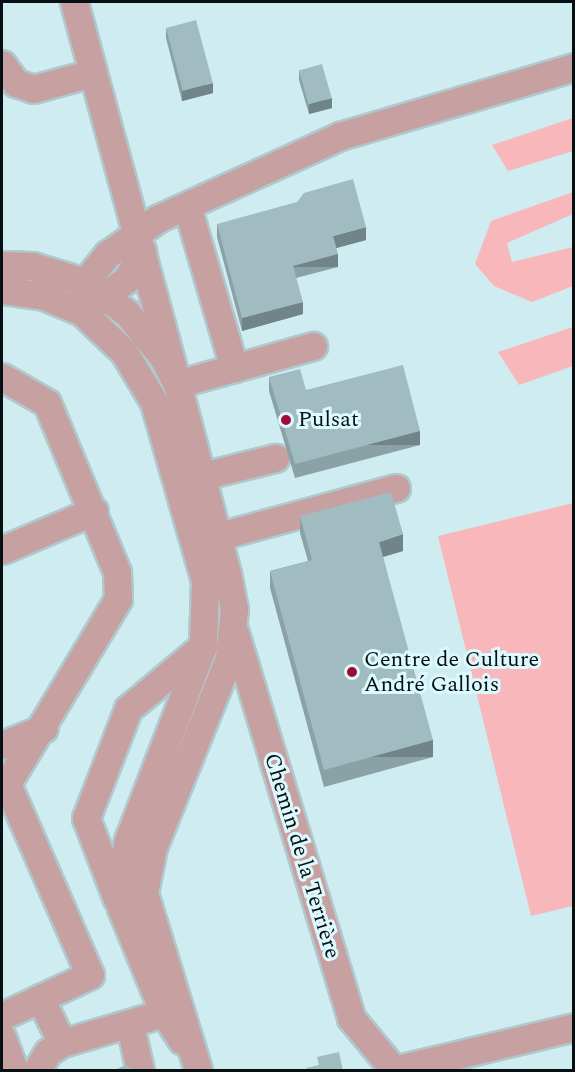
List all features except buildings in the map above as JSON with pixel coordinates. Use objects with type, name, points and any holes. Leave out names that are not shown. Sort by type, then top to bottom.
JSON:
[{"type":"street","points":[[74,2],[177,384],[189,480],[206,540],[208,612],[203,646],[128,840],[118,887],[121,908]]},
{"type":"street","points":[[2,64],[16,82],[33,89],[92,73]]},
{"type":"street","points":[[82,312],[96,288],[127,279],[140,242],[187,206],[340,136],[573,67]]},
{"type":"street","points":[[187,206],[234,368]]},
{"type":"street","points":[[2,265],[57,271],[96,288],[163,357],[177,384]]},
{"type":"street","points":[[2,291],[44,296],[82,312],[112,338],[140,376],[189,480]]},
{"type":"street","points":[[177,384],[313,346]]},
{"type":"street","points":[[2,377],[47,403],[94,511],[117,572],[118,599],[44,728],[7,784],[90,975],[2,1016]]},
{"type":"street","points":[[189,480],[275,458]]},
{"type":"street","points":[[206,540],[396,488]]},
{"type":"street","points":[[2,550],[94,511]]},
{"type":"street","name":"Chemin de la Terrière","points":[[206,540],[351,1018],[394,1070]]},
{"type":"street","points":[[196,1065],[144,893],[153,847],[219,686],[234,629]]},
{"type":"street","points":[[196,1065],[164,1013],[86,818],[128,709],[203,646]]},
{"type":"street","points":[[2,745],[44,728]]},
{"type":"street","points":[[40,998],[62,1043]]},
{"type":"street","points":[[37,1071],[48,1052],[62,1043],[111,1025],[130,1026],[164,1013]]},
{"type":"street","points":[[130,1026],[140,1071]]},
{"type":"street","points":[[394,1070],[573,1027]]},
{"type":"street","points":[[2,1037],[14,1071]]},
{"type":"shaded area","points":[[573,118],[573,151],[508,171],[492,145]]},
{"type":"shaded area","points":[[573,192],[573,214],[507,243],[512,262],[573,247],[573,286],[532,302],[494,286],[475,264],[491,221]]},
{"type":"shaded area","points":[[573,327],[573,366],[519,385],[498,352]]},
{"type":"shaded area","points":[[573,503],[573,906],[531,916],[438,536]]},
{"type":"place","name":"Pulsat","points":[[286,420]]},
{"type":"place","name":"Centre de Culture André Gallois","points":[[352,672]]}]
